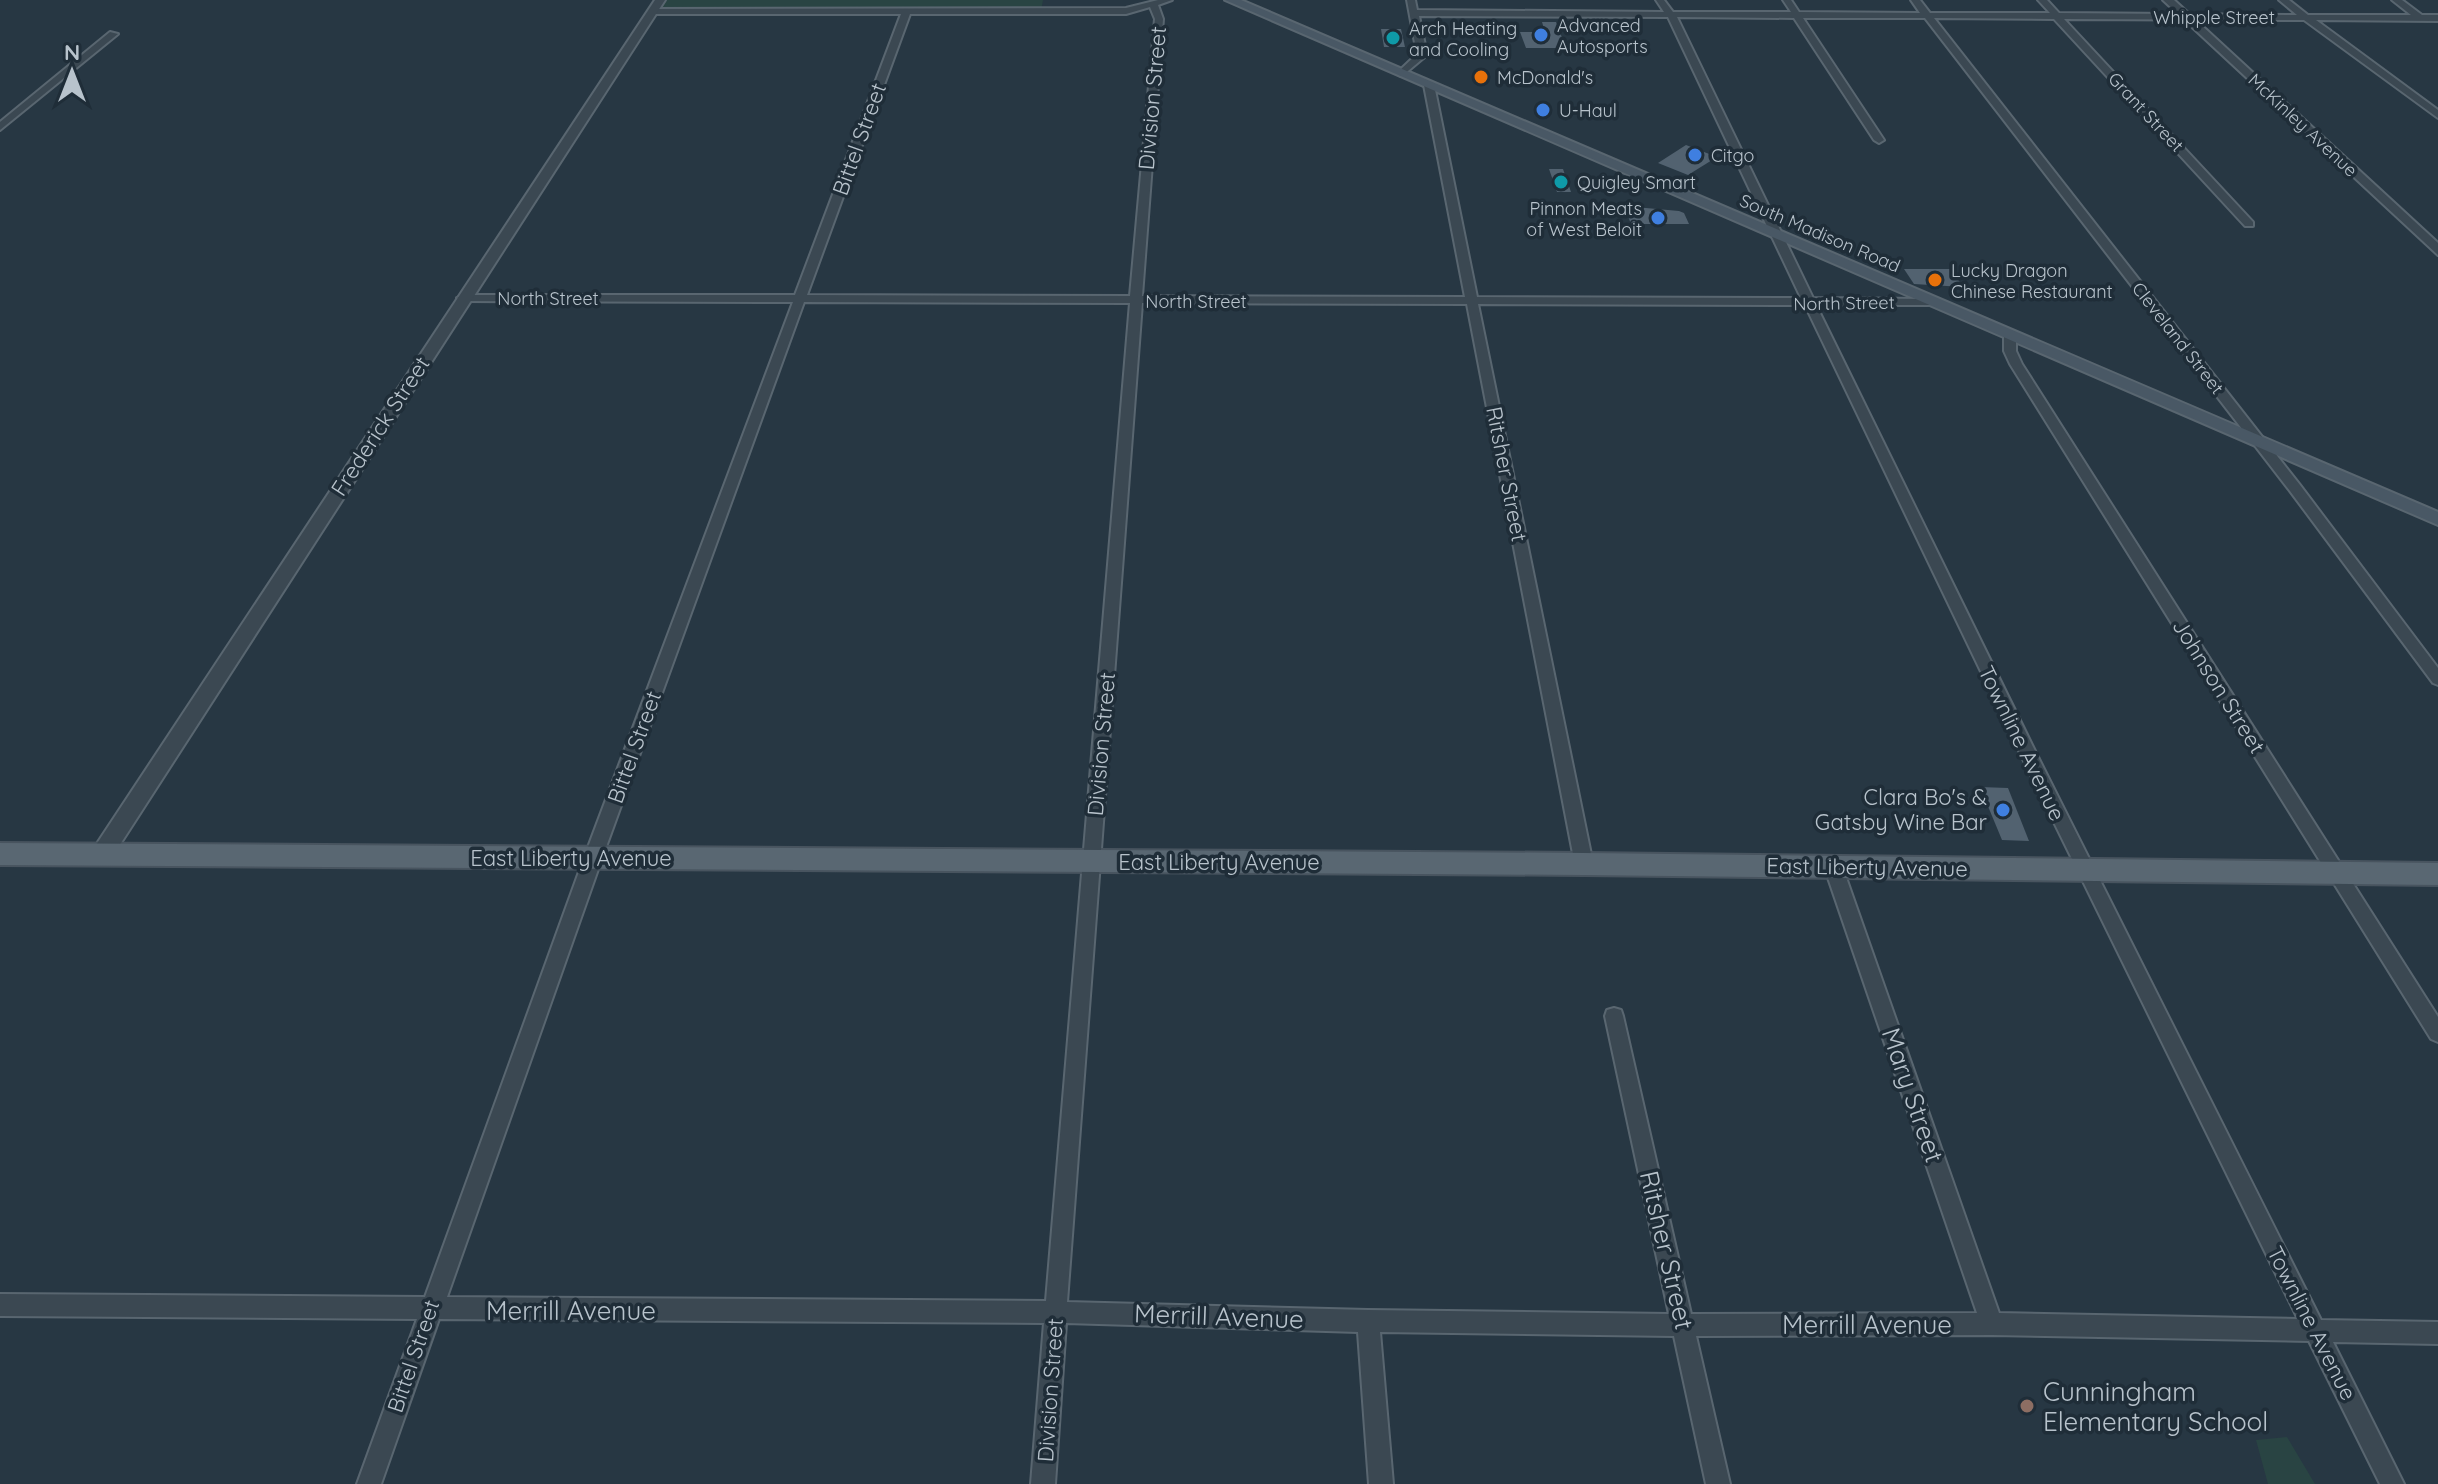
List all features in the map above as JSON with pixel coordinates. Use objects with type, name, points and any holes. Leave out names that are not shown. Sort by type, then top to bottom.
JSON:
[{"type":"main road","name":"South Madison Road","points":[[1231,0],[2438,519]]},
{"type":"main road","name":"East Liberty Avenue","points":[[0,854],[2083,868],[2438,874]]},
{"type":"street","points":[[656,5],[906,12],[1126,11],[1168,0]]},
{"type":"street","name":"Townline Avenue","points":[[1660,0],[2083,868],[2392,1484]]},
{"type":"street","points":[[1787,0],[1879,140]]},
{"type":"street","name":"Cleveland Street","points":[[1915,0],[2259,442],[2438,679]]},
{"type":"street","name":"Grant Street","points":[[2042,0],[2249,224]]},
{"type":"street","name":"McKinley Avenue","points":[[2168,0],[2438,251]]},
{"type":"street","points":[[2283,0],[2438,115]]},
{"type":"street","points":[[2396,0],[2420,18]]},
{"type":"street","points":[[1402,73],[1422,55],[1410,4]]},
{"type":"street","name":"Whipple Street","points":[[1410,4],[1669,14],[2436,20]]},
{"type":"street","name":"Frederick Street","points":[[102,854],[656,5]]},
{"type":"street","name":"Division Street","points":[[1043,1484],[1159,19],[1154,5]]},
{"type":"street","name":"Bittel Street","points":[[369,1484],[593,858],[906,12]]},
{"type":"street","points":[[0,127],[113,34]]},
{"type":"street","name":"Ritsher Street","points":[[1429,85],[1584,864]]},
{"type":"street","name":"North Street","points":[[463,298],[1929,302]]},
{"type":"street","name":"Johnson Street","points":[[2010,336],[2010,351],[2016,364],[2438,1033]]},
{"type":"street","name":"Mary Street","points":[[1833,866],[1992,1324]]},
{"type":"street","name":"Ritsher Street","points":[[1614,1016],[1718,1484]]},
{"type":"street","name":"Merrill Avenue","points":[[0,1305],[1056,1312],[1368,1321],[1684,1325],[1992,1324],[2314,1328],[2438,1333]]},
{"type":"street","points":[[1368,1321],[1381,1484]]},
{"type":"green space","points":[[660,0],[1043,0],[1041,11],[653,11]]},
{"type":"green space","points":[[2287,1437],[2315,1484],[2268,1484],[2256,1440]]},
{"type":"building","name":"Advanced Autosports","points":[[1542,22],[1556,22],[1566,48],[1526,48],[1520,32],[1545,32]]},
{"type":"building","name":"Arch Heating and Cooling","points":[[1381,29],[1401,29],[1405,47],[1384,47]]},
{"type":"building","points":[[1686,145],[1717,157],[1688,175],[1658,163]]},
{"type":"building","points":[[1549,169],[1563,169],[1571,192],[1557,192]]},
{"type":"building","name":"Pinnon Meats of West Beloit","points":[[1624,206],[1679,211],[1684,213],[1689,224],[1631,224]]},
{"type":"building","name":"Lucky Dragon Chinese Restaurant","points":[[1904,269],[1951,269],[1963,287],[1914,284]]},
{"type":"building","name":"Clara Bo's & Gatsby Wine Bar","points":[[1980,787],[2008,788],[2029,841],[2002,840]]},
{"type":"place","name":"Advanced Autosports","points":[[1541,35]]},
{"type":"place","name":"Arch Heating and Cooling","points":[[1393,38]]},
{"type":"place","name":"McDonald's","points":[[1481,77]]},
{"type":"place","name":"U-Haul","points":[[1543,110]]},
{"type":"place","name":"Citgo","points":[[1695,155]]},
{"type":"place","name":"Quigley Smart","points":[[1561,182]]},
{"type":"place","name":"Pinnon Meats of West Beloit","points":[[1658,218]]},
{"type":"place","name":"Lucky Dragon Chinese Restaurant","points":[[1935,280]]},
{"type":"place","name":"Clara Bo's & Gatsby Wine Bar","points":[[2003,810]]},
{"type":"place","name":"Cunningham Elementary School","points":[[2027,1406]]}]
